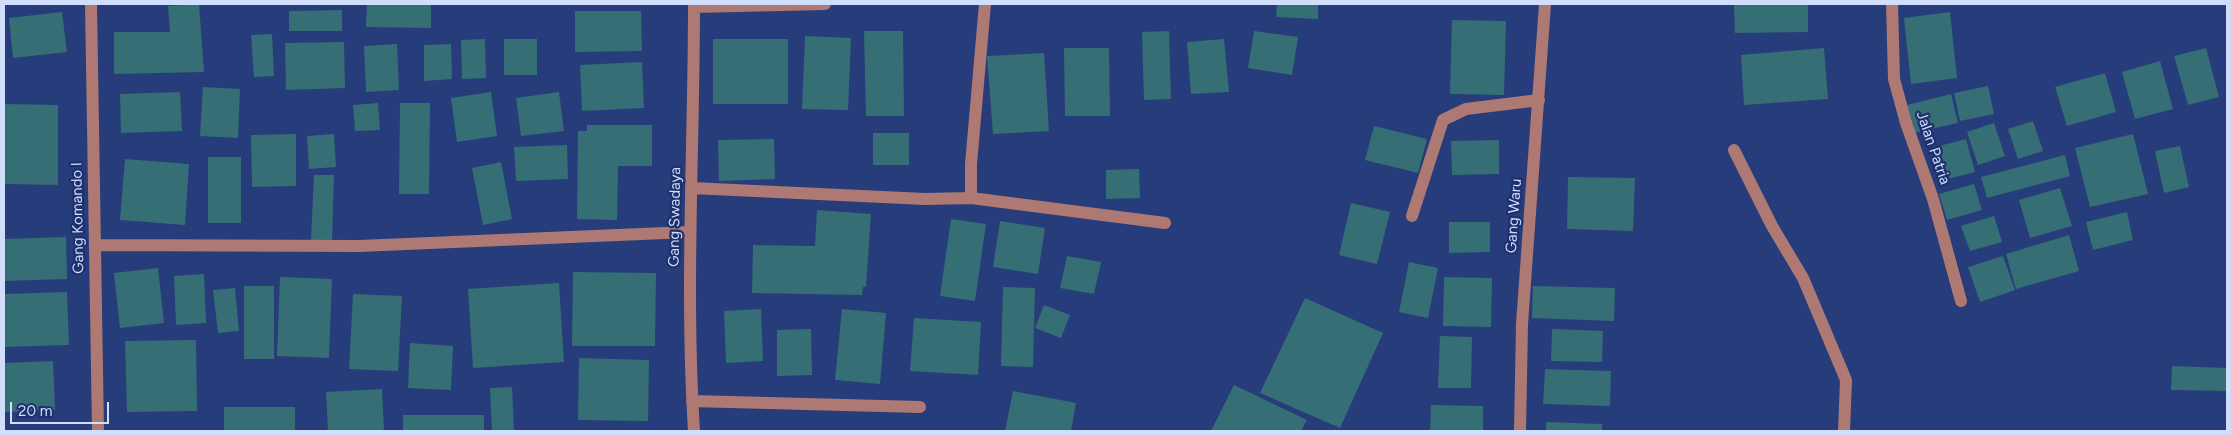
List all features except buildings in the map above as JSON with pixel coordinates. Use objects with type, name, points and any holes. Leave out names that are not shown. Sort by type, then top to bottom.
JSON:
[{"type":"street","name":"Gang Komando I","points":[[91,4],[98,431]]},
{"type":"street","points":[[694,5],[825,4]]},
{"type":"street","points":[[971,198],[985,4]]},
{"type":"street","name":"Gang Waru","points":[[1520,431],[1522,324],[1546,4]]},
{"type":"street","name":"Jalan Patria","points":[[1892,4],[1894,80],[1906,123],[1933,199],[1961,301]]},
{"type":"street","name":"Gang Swadaya","points":[[694,5],[692,188],[689,232],[694,431]]},
{"type":"street","points":[[1412,216],[1443,120],[1466,109],[1539,100]]},
{"type":"street","points":[[1734,150],[1772,226],[1803,278],[1846,380],[1844,431]]},
{"type":"street","points":[[692,188],[925,199],[971,198],[1165,223]]},
{"type":"street","points":[[95,245],[359,246],[689,232]]},
{"type":"street","points":[[692,401],[920,407]]}]
